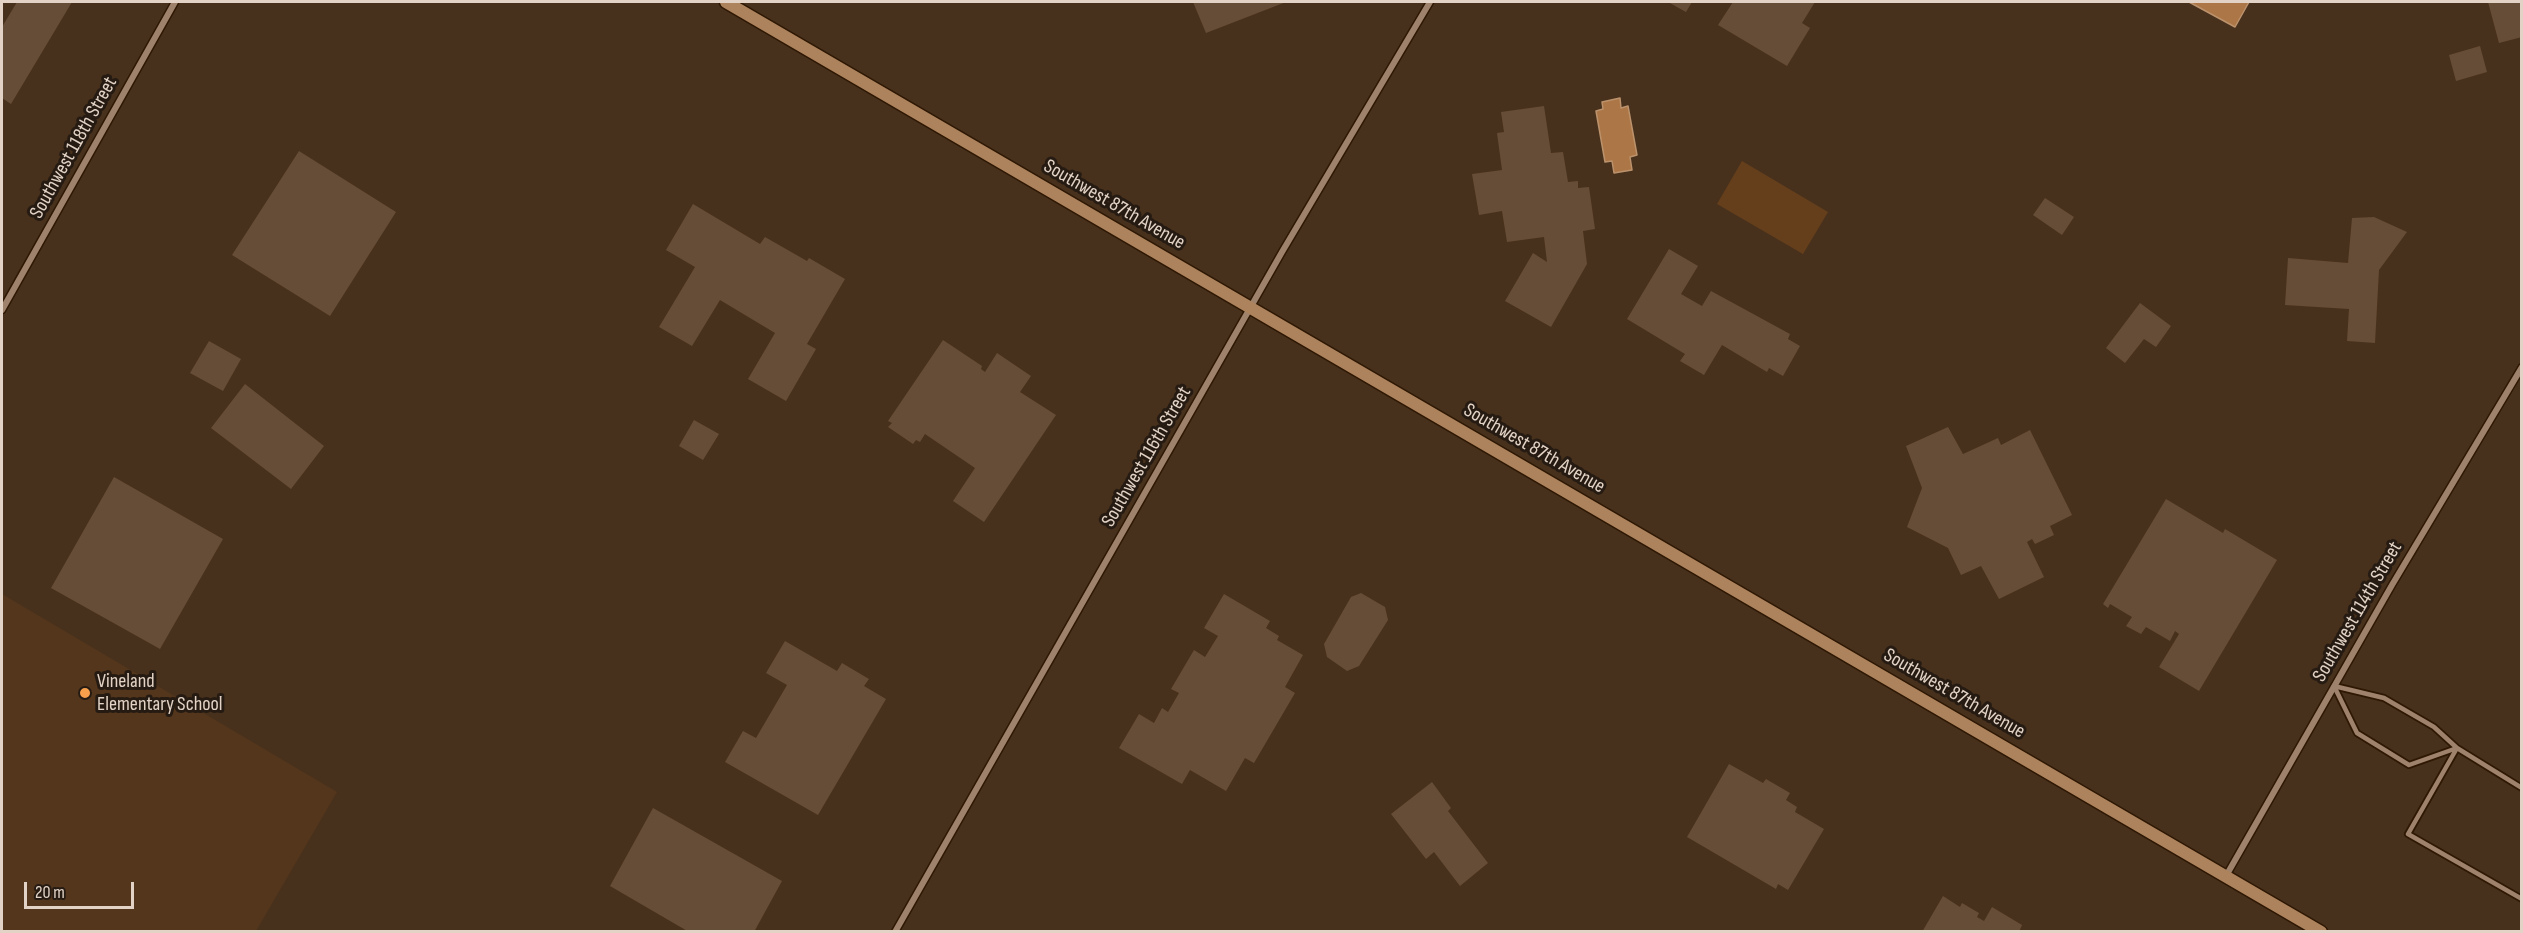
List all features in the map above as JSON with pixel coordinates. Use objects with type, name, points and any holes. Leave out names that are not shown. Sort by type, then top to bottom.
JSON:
[{"type":"main road","name":"Southwest 87th Avenue","points":[[726,2],[2321,932]]},
{"type":"street","name":"Southwest 118th Street","points":[[2,310],[175,2]]},
{"type":"street","name":"Southwest 116th Street","points":[[895,932],[1251,307],[1430,2]]},
{"type":"street","name":"Southwest 114th Street","points":[[2226,876],[2334,686],[2522,367]]},
{"type":"lane","points":[[2334,686],[2357,733],[2409,765],[2457,748]]},
{"type":"lane","points":[[2334,686],[2384,698],[2434,727],[2457,748],[2522,788]]},
{"type":"lane","points":[[2457,748],[2408,834],[2522,899]]},
{"type":"shaded area","points":[[2189,2],[2249,2],[2235,27]]},
{"type":"shaded area","points":[[1620,98],[1621,108],[1628,106],[1637,155],[1630,157],[1632,170],[1614,173],[1612,161],[1605,162],[1596,111],[1603,109],[1602,102]]},
{"type":"shaded area","points":[[1742,161],[1828,212],[1803,254],[1717,204]]},
{"type":"shaded area","name":"Vineland Elementary School","points":[[2,594],[337,792],[256,931],[2,931]]},
{"type":"building","points":[[17,2],[72,2],[11,104],[2,98],[2,27]]},
{"type":"building","points":[[1193,2],[1286,2],[1206,33]]},
{"type":"building","points":[[1668,2],[1692,2],[1686,12]]},
{"type":"building","points":[[1733,2],[1815,2],[1802,23],[1810,28],[1787,66],[1718,25]]},
{"type":"building","points":[[2488,2],[2522,2],[2522,37],[2499,43]]},
{"type":"building","points":[[2480,46],[2487,72],[2456,81],[2449,55]]},
{"type":"building","points":[[1544,106],[1551,153],[1563,152],[1568,182],[1578,181],[1578,188],[1589,187],[1595,229],[1583,231],[1587,264],[1551,327],[1505,301],[1533,253],[1547,262],[1544,237],[1507,242],[1502,211],[1479,215],[1472,174],[1502,170],[1497,133],[1504,132],[1501,112]]},
{"type":"building","points":[[299,151],[396,212],[330,316],[232,255]]},
{"type":"building","points":[[2045,198],[2074,217],[2062,235],[2033,215]]},
{"type":"building","points":[[693,204],[760,244],[765,237],[807,261],[809,258],[845,279],[807,344],[816,349],[786,401],[748,379],[775,333],[720,300],[692,346],[659,327],[695,267],[666,250]]},
{"type":"building","points":[[2374,217],[2407,232],[2379,270],[2375,343],[2347,341],[2349,309],[2285,305],[2288,258],[2348,263],[2352,218]]},
{"type":"building","points":[[1669,249],[1698,266],[1681,294],[1702,306],[1711,291],[1790,334],[1788,339],[1800,346],[1783,376],[1769,368],[1767,372],[1722,345],[1704,375],[1680,361],[1685,354],[1627,319]]},
{"type":"building","points":[[2140,303],[2171,326],[2156,347],[2144,339],[2125,363],[2106,348]]},
{"type":"building","points":[[943,340],[982,366],[981,369],[985,372],[997,353],[1031,376],[1020,392],[1056,415],[984,522],[953,501],[975,468],[925,434],[920,442],[916,440],[913,444],[888,427],[892,423],[888,421]]},
{"type":"building","points":[[209,341],[241,359],[223,391],[190,373]]},
{"type":"building","points":[[245,384],[324,446],[291,489],[211,428]]},
{"type":"building","points":[[694,420],[719,434],[703,460],[679,446]]},
{"type":"building","points":[[1948,427],[1963,454],[1998,438],[2001,445],[2030,430],[2072,515],[2050,526],[2054,535],[2035,544],[2032,539],[2027,542],[2044,577],[1999,599],[1981,566],[1961,575],[1948,548],[1907,527],[1922,488],[1906,446]]},
{"type":"building","points":[[114,477],[223,539],[160,649],[51,588]]},
{"type":"building","points":[[2166,499],[2223,533],[2225,529],[2277,560],[2199,691],[2159,667],[2179,634],[2175,631],[2170,641],[2146,627],[2141,634],[2126,626],[2132,617],[2110,604],[2108,608],[2103,604]]},
{"type":"building","points":[[1361,593],[1385,607],[1388,620],[1359,666],[1347,671],[1327,657],[1324,644],[1351,597]]},
{"type":"building","points":[[1224,594],[1270,621],[1266,628],[1279,636],[1277,640],[1303,655],[1285,687],[1295,693],[1254,763],[1245,758],[1226,791],[1190,770],[1182,784],[1119,748],[1139,714],[1154,723],[1162,708],[1168,712],[1179,693],[1171,689],[1194,650],[1205,657],[1218,636],[1204,628]]},
{"type":"building","points":[[785,641],[837,671],[842,663],[869,679],[864,686],[886,699],[818,815],[725,762],[743,731],[756,738],[787,685],[766,673]]},
{"type":"building","points":[[1729,764],[1763,783],[1766,779],[1790,793],[1786,800],[1797,807],[1795,812],[1824,829],[1788,890],[1778,884],[1776,889],[1687,837]]},
{"type":"building","points":[[1432,782],[1451,808],[1448,811],[1488,863],[1460,886],[1434,852],[1426,859],[1391,814]]},
{"type":"building","points":[[653,808],[782,881],[754,932],[689,932],[610,886]]},
{"type":"building","points":[[1943,896],[1960,907],[1962,903],[1979,913],[1977,917],[1984,921],[1992,907],[2022,925],[2019,932],[1922,932]]},
{"type":"place","name":"Vineland Elementary School","points":[[85,693]]}]
